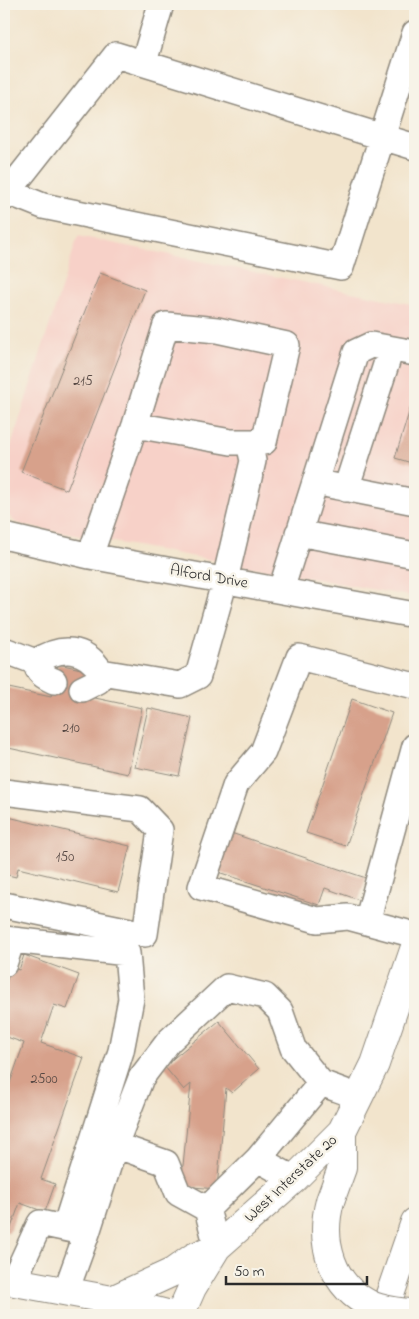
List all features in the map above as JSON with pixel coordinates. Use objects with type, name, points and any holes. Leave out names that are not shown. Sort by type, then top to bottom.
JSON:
[{"type":"main road","name":"West Interstate 20","points":[[180,1315],[192,1288],[218,1247],[342,1132],[375,1064],[415,947]]},
{"type":"main road","points":[[342,1132],[342,1168],[330,1201],[325,1226],[327,1250],[340,1279],[356,1295],[375,1306],[415,1314]]},
{"type":"main road","points":[[383,1315],[415,1222]]},
{"type":"main road","points":[[112,1300],[172,1272],[194,1257],[218,1247]]},
{"type":"main road","points":[[8,1281],[112,1300],[171,1315]]},
{"type":"street","points":[[144,62],[161,4]]},
{"type":"street","points":[[415,33],[382,137],[341,267],[42,206],[5,193],[116,55],[144,62],[382,137],[415,147]]},
{"type":"street","points":[[90,556],[135,425],[166,325],[216,330],[287,345],[264,442],[230,442],[135,425]]},
{"type":"street","points":[[281,590],[356,352],[370,345],[415,352]]},
{"type":"street","points":[[346,489],[391,349]]},
{"type":"street","points":[[101,672],[180,685],[198,676],[225,580],[253,461],[249,442]]},
{"type":"street","points":[[315,482],[415,502]]},
{"type":"street","points":[[298,533],[415,555]]},
{"type":"street","name":"Alford Drive","points":[[4,536],[90,556],[415,615]]},
{"type":"street","points":[[4,650],[36,662]]},
{"type":"street","points":[[36,662],[48,654],[66,651],[80,652],[95,662],[101,672],[98,681],[82,689]]},
{"type":"street","points":[[415,686],[299,657],[263,752],[236,784],[200,888],[317,920],[348,917],[415,935]]},
{"type":"street","points":[[36,662],[37,668],[42,675],[54,681]]},
{"type":"street","points":[[367,922],[415,746]]},
{"type":"street","points":[[4,792],[140,810],[160,830],[145,934],[4,905]]},
{"type":"street","points":[[4,964],[8,940],[127,953],[131,999],[122,1051],[76,1231],[66,1291]]},
{"type":"street","points":[[76,1231],[115,1145],[141,1078],[169,1041],[227,987],[266,996],[280,1011],[293,1048],[321,1083],[359,1097]]},
{"type":"street","points":[[207,1209],[258,1159],[321,1083]]},
{"type":"street","points":[[115,1145],[166,1163],[178,1193],[207,1209],[218,1247]]},
{"type":"street","points":[[258,1159],[294,1178]]},
{"type":"street","points":[[8,1281],[40,1223],[76,1231]]},
{"type":"shaded area","points":[[78,236],[415,305],[415,597],[26,526],[16,523],[4,511],[4,468]]},
{"type":"building","points":[[100,273],[145,290],[67,490],[21,472]]},
{"type":"building","points":[[415,393],[415,464],[395,458]]},
{"type":"building","points":[[58,664],[86,670],[81,695],[142,708],[128,774],[4,747],[4,687],[51,697]]},
{"type":"building","points":[[352,699],[392,713],[346,846],[306,833]]},
{"type":"building","points":[[148,708],[192,718],[179,776],[135,767]]},
{"type":"building","points":[[4,816],[130,846],[118,892],[18,868],[16,877],[4,874]]},
{"type":"building","points":[[228,832],[366,878],[359,900],[325,888],[319,905],[215,871]]},
{"type":"building","points":[[24,955],[79,975],[67,1009],[54,1005],[41,1043],[84,1058],[41,1179],[55,1184],[45,1212],[20,1203],[9,1233],[4,1231],[4,1100],[24,1043],[4,1036],[4,989],[11,967],[19,970]]},
{"type":"building","points":[[219,1021],[259,1069],[232,1093],[226,1088],[217,1189],[181,1186],[191,1084],[184,1090],[164,1066]]}]
